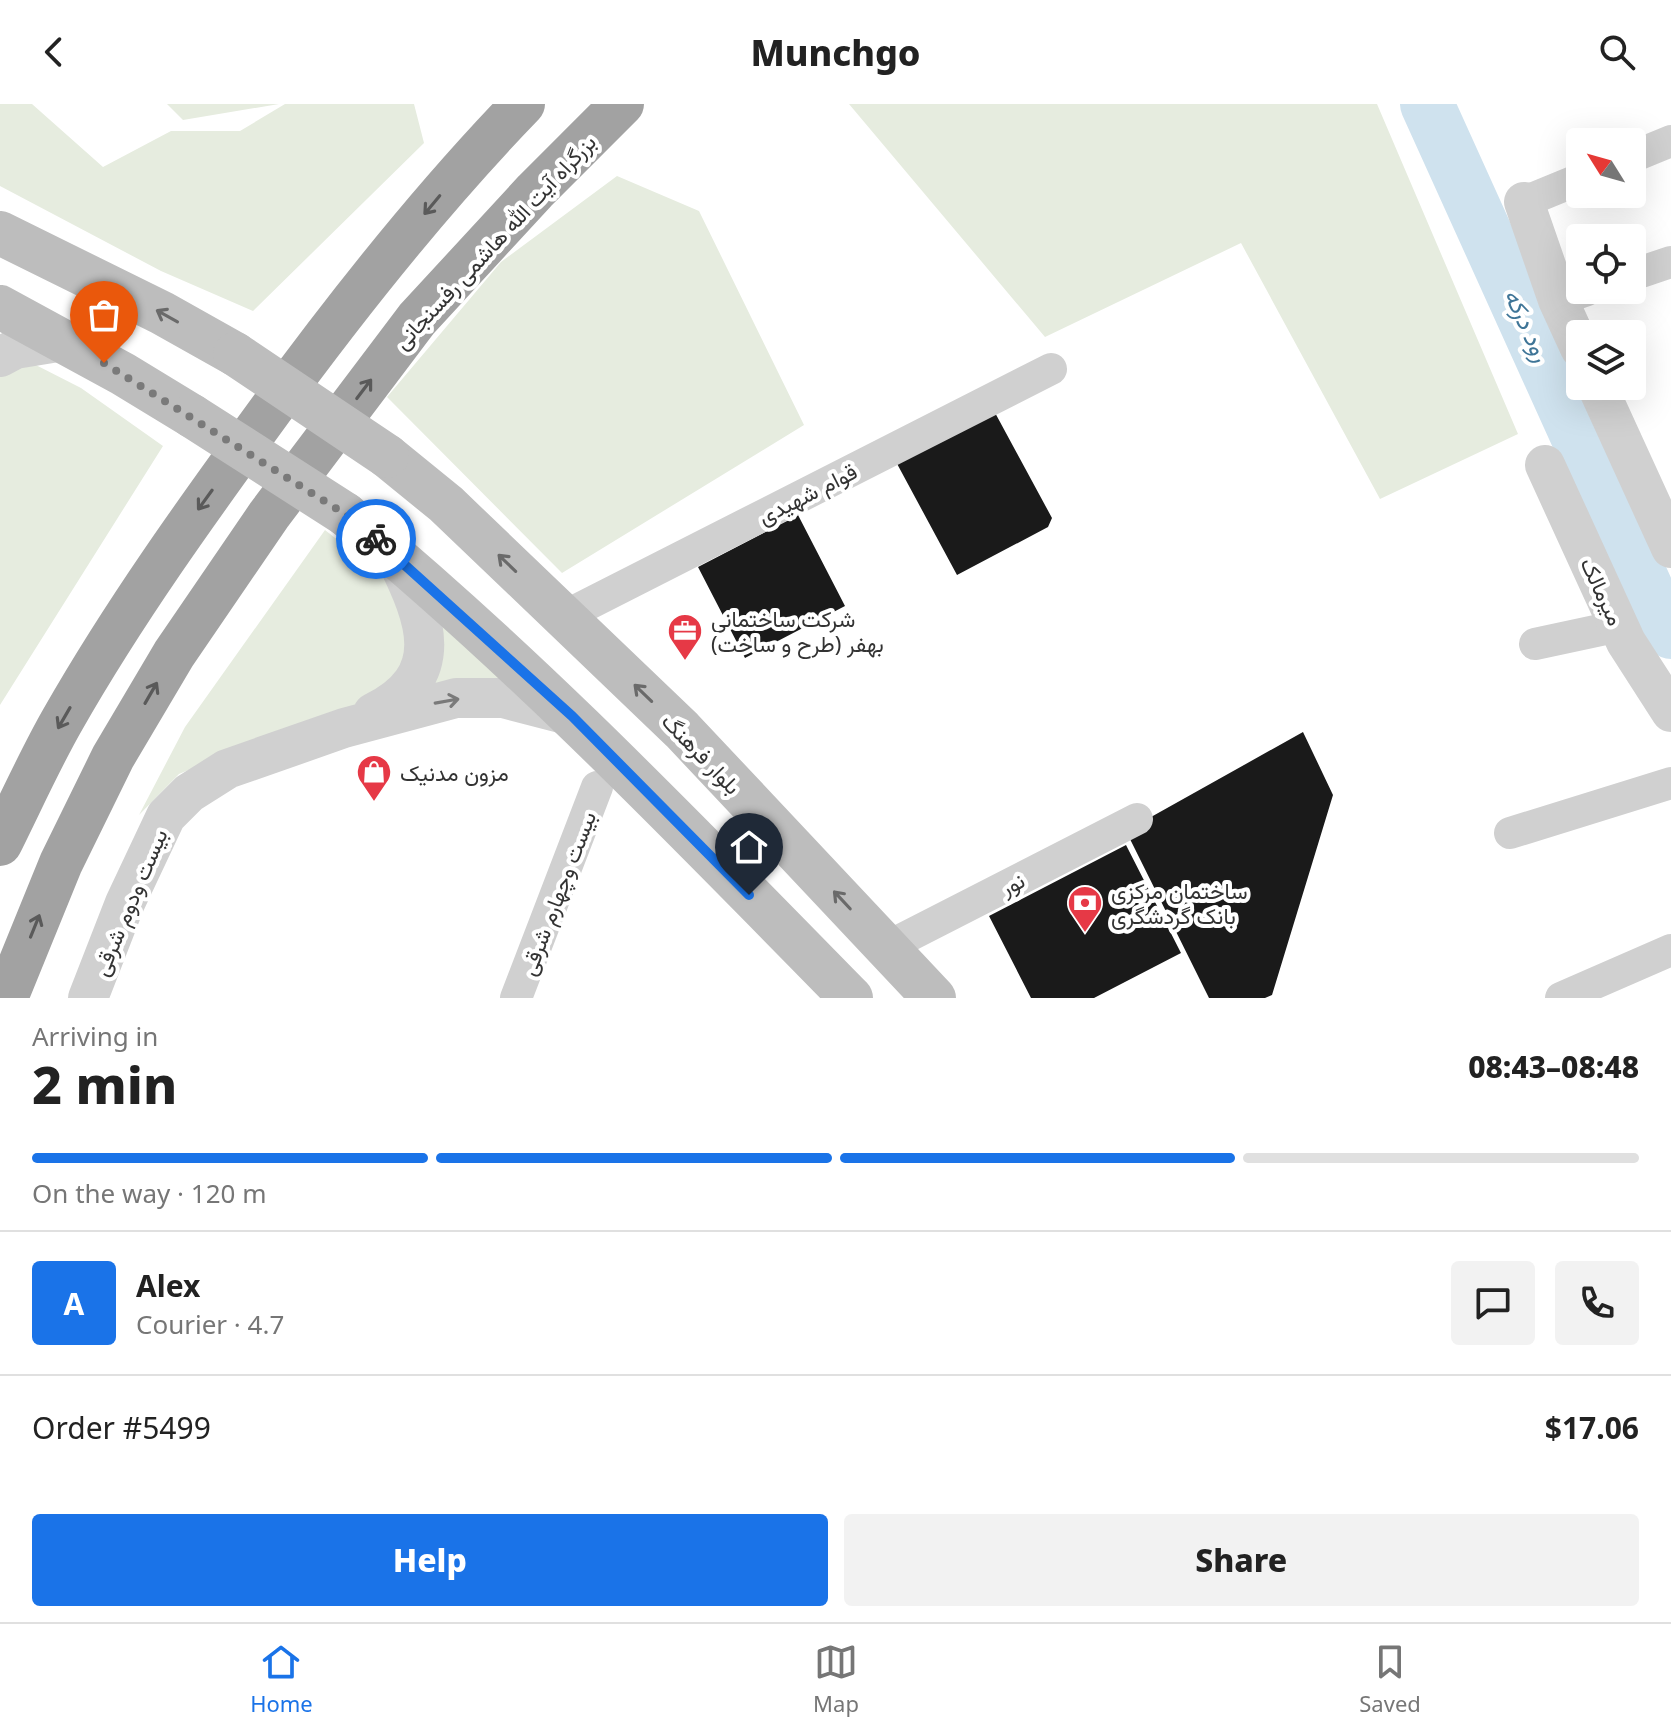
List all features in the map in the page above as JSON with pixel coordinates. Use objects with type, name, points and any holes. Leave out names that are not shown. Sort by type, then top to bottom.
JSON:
[{"type":"highway","points":[[0,844],[61,721],[121,623],[194,514],[342,312],[483,146],[523,104]]},
{"type":"highway","name":"بزرگراه آیت الله هاشمی رفسنجانی","points":[[6,998],[61,863],[113,757],[174,654],[269,515],[417,319],[535,191],[622,104]]},
{"type":"main road","name":"بلوار فرهنگ","points":[[0,233],[162,313],[235,354],[387,456],[446,504],[682,730],[934,998]]},
{"type":"main road","points":[[2,308],[192,416],[345,514],[395,555],[572,716],[851,998]]},
{"type":"street","points":[[1646,151],[1671,141]]},
{"type":"street","points":[[1566,185],[1524,202],[1566,282]]},
{"type":"street","points":[[1646,270],[1671,262]]},
{"type":"street","points":[[0,357],[15,349],[64,341]]},
{"type":"street","name":"قوام شهیدی","points":[[563,617],[1051,369]]},
{"type":"street","points":[[1603,400],[1671,548]]},
{"type":"street","name":"میرمالک","points":[[1545,465],[1619,626],[1671,712]]},
{"type":"street","points":[[344,728],[396,700],[413,681],[424,659],[426,636],[418,602],[395,555]]},
{"type":"street","points":[[1535,644],[1619,626]]},
{"type":"street","points":[[344,728],[456,698],[503,698],[572,716]]},
{"type":"street","name":"بیست ودوم شرقی","points":[[88,998],[125,903],[166,816],[189,793],[227,769],[344,728]]},
{"type":"street","points":[[1510,833],[1671,783]]},
{"type":"street","name":"بیست وچهارم شرقی","points":[[516,998],[597,787]]},
{"type":"street","name":"نور","points":[[887,947],[1137,819]]},
{"type":"street","points":[[1561,998],[1671,950]]},
{"type":"shaded area","points":[[0,104],[32,104],[103,167],[171,131],[240,131],[285,104],[414,104],[424,143],[253,311],[161,271],[0,186]]},
{"type":"shaded area","points":[[167,104],[279,104],[183,120]]},
{"type":"shaded area","points":[[849,104],[1377,104],[1518,434],[1380,499],[1241,243],[1045,337]]},
{"type":"shaded area","points":[[617,176],[699,211],[804,425],[562,573],[387,397],[501,262]]},
{"type":"shaded area","points":[[28,361],[81,388],[163,446],[0,705],[0,366]]},
{"type":"shaded area","points":[[325,530],[386,578],[403,597],[409,664],[371,705],[227,754],[179,774],[139,815],[185,727]]},
{"type":"shaded area","points":[[428,606],[525,696],[420,688]]},
{"type":"building","points":[[993,409],[1052,518],[1048,527],[957,575],[895,460]]},
{"type":"building","points":[[798,515],[845,606],[745,658],[698,567]]},
{"type":"building","points":[[1303,732],[1333,795],[1272,995],[1265,998],[1209,998],[1126,831]]},
{"type":"building","name":"ساختمان مرکزی بانک گردشگری","points":[[1126,845],[1181,953],[1094,998],[1031,998],[989,916]]},
{"type":"waterway","name":"رود درکه","points":[[1427,104],[1656,610],[1671,632]]},
{"type":"way so far","points":[[104,363],[345,514],[376,539]]},
{"type":"place","name":"شرکت ساختمانی بهفر (طرح و ساخت)","points":[[685,662]]},
{"type":"place","name":"مزون مدنیک","points":[[374,803]]},
{"type":"place","name":"ساختمان مرکزی بانک گردشگری","points":[[1085,934]]},
{"type":"route","points":[[376,539],[572,716],[749,895]]}]
